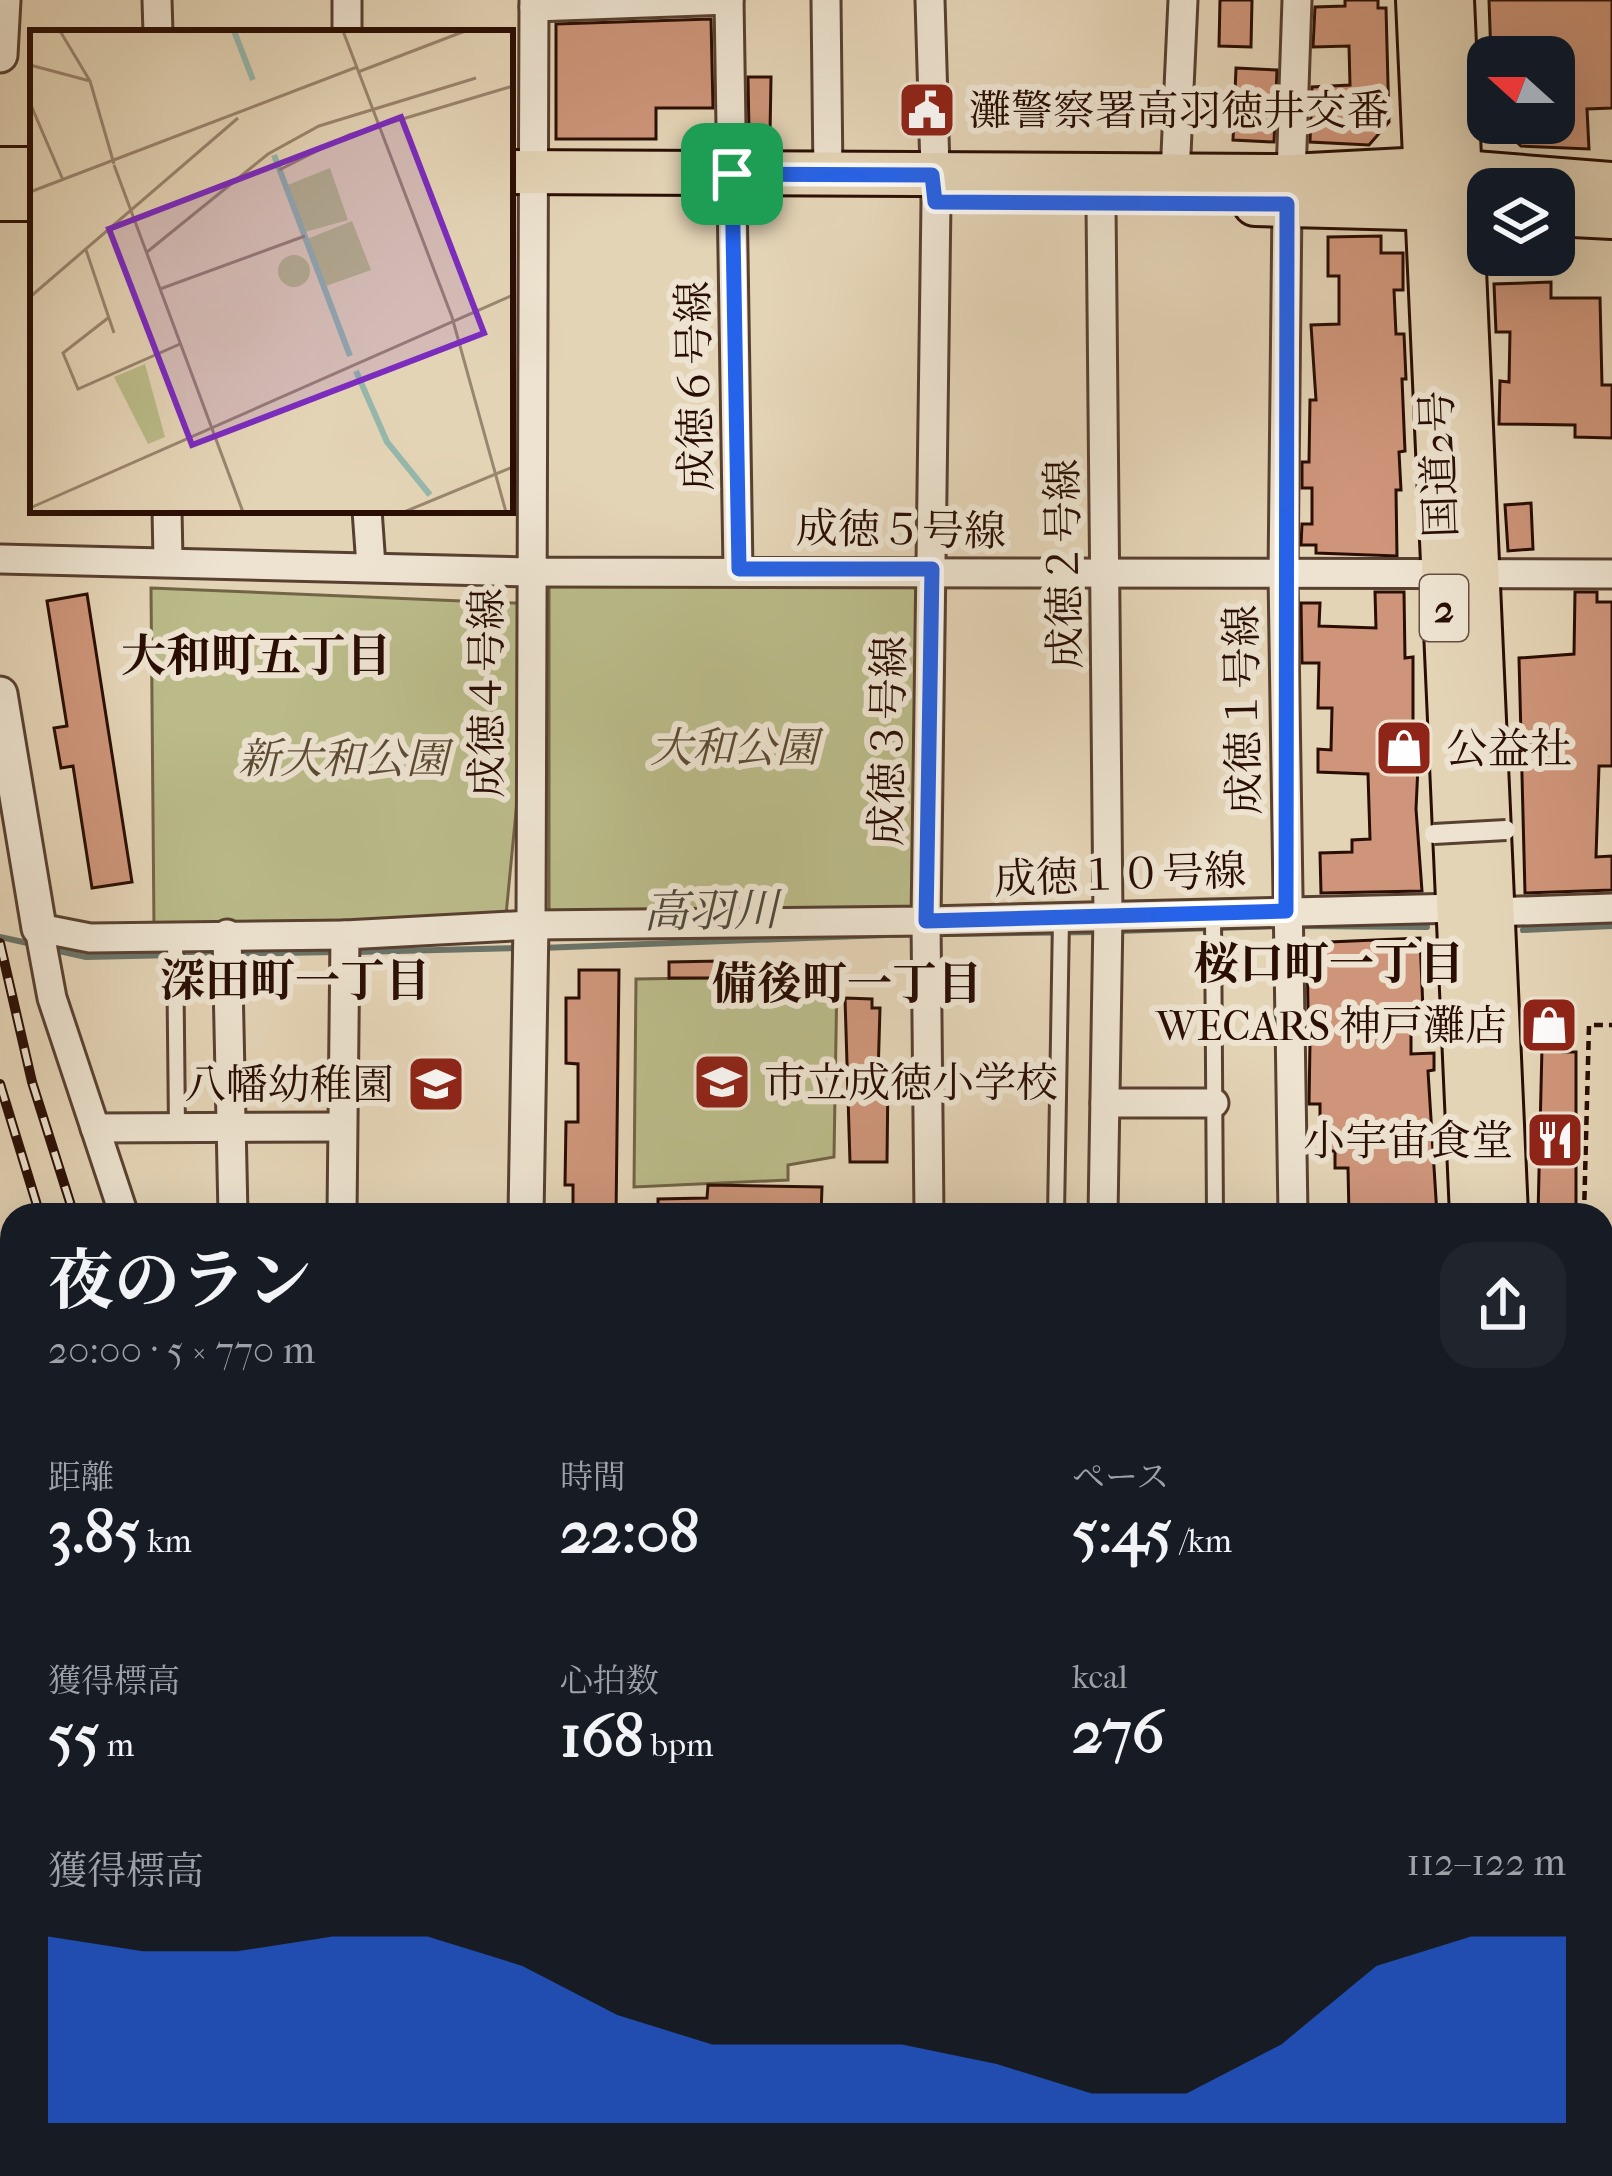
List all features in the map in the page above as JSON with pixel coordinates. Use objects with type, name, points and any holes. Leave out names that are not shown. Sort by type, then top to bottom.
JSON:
[{"type":"main road","name":"国道2号","points":[[1418,0],[1452,193]]},
{"type":"main road","name":"国道2号","points":[[1451,0],[1460,570],[1476,910],[1505,1203]]},
{"type":"main road","points":[[733,188],[828,175],[1102,205],[1289,190],[1452,193],[1612,184]]},
{"type":"main road","points":[[523,185],[934,188],[1175,176],[1289,190]]},
{"type":"main road","points":[[0,199],[30,200]]},
{"type":"main road","points":[[1575,215],[1612,217]]},
{"type":"main road","name":"国道2号","points":[[1472,1203],[1476,910]]},
{"type":"street","points":[[0,55],[3,0]]},
{"type":"street","points":[[157,0],[158,30]]},
{"type":"street","points":[[534,3],[729,0]]},
{"type":"street","name":"成徳６号線","points":[[729,0],[739,569]]},
{"type":"street","points":[[826,0],[828,175]]},
{"type":"street","name":"成徳３号線","points":[[929,1203],[926,924],[934,188],[930,0]]},
{"type":"street","points":[[1175,176],[1183,0]]},
{"type":"street","name":"成徳１号線","points":[[1293,1203],[1282,574],[1297,0]]},
{"type":"street","name":"成徳４号線","points":[[526,1203],[531,572],[522,371],[523,185],[534,3]]},
{"type":"street","name":"成徳２号線","points":[[1102,205],[1108,927],[1103,1203]]},
{"type":"street","points":[[167,513],[168,560]]},
{"type":"street","points":[[367,513],[371,566]]},
{"type":"street","name":"成徳５号線","points":[[0,559],[531,572],[932,569],[1105,575],[1460,570],[1612,574]]},
{"type":"street","points":[[0,694],[46,968],[120,1203]]},
{"type":"street","points":[[1434,834],[1507,830]]},
{"type":"street","name":"成徳１０号線","points":[[39,928],[90,938],[175,941],[227,949],[345,936],[531,939],[926,924],[1061,928],[1287,924],[1476,910],[1612,908]]},
{"type":"street","points":[[342,1203],[345,936]]},
{"type":"street","points":[[227,949],[233,1203]]},
{"type":"street","points":[[1105,1103],[1214,1103]]},
{"type":"street","points":[[95,1128],[342,1127]]},
{"type":"lane","points":[[1212,924],[1215,1203]]},
{"type":"lane","points":[[1056,1203],[1061,928]]},
{"type":"lane","points":[[175,941],[177,1128]]},
{"type":"path","points":[[1584,1203],[1588,1025],[1612,1025]]},
{"type":"green space","name":"大和公園","points":[[918,577],[913,910],[557,919],[549,910],[549,587],[554,581]]},
{"type":"green space","name":"新大和公園","points":[[151,588],[536,604],[506,915],[154,929]]},
{"type":"green space","points":[[837,976],[834,1157],[788,1165],[788,1180],[634,1187],[636,979]]},
{"type":"building","points":[[1220,0],[1252,0],[1251,47],[1219,46]]},
{"type":"building","points":[[1345,0],[1378,0],[1378,8],[1386,8],[1389,122],[1369,145],[1310,142],[1312,87],[1350,85],[1349,46],[1313,47],[1315,7],[1345,6]]},
{"type":"building","points":[[1489,0],[1612,0],[1612,108],[1587,109],[1589,149],[1519,144],[1575,144],[1575,36],[1490,36]]},
{"type":"building","points":[[711,19],[713,108],[656,108],[656,139],[556,139],[556,24]]},
{"type":"building","points":[[1236,68],[1277,70],[1274,142],[1233,140]]},
{"type":"building","points":[[748,77],[771,77],[770,134],[749,133]]},
{"type":"building","points":[[1381,236],[1381,253],[1403,253],[1403,290],[1394,290],[1396,334],[1404,334],[1406,379],[1402,379],[1405,451],[1399,452],[1401,490],[1396,490],[1397,556],[1316,553],[1316,545],[1301,545],[1302,524],[1312,524],[1312,488],[1302,488],[1302,462],[1309,462],[1310,400],[1316,400],[1311,325],[1339,324],[1339,276],[1328,276],[1328,237]]},
{"type":"building","points":[[1551,282],[1551,298],[1600,298],[1602,385],[1612,385],[1612,438],[1575,437],[1575,425],[1499,424],[1500,381],[1509,382],[1510,332],[1496,332],[1494,284]]},
{"type":"building","points":[[1531,503],[1533,549],[1508,551],[1505,505]]},
{"type":"building","points":[[1375,592],[1404,592],[1405,658],[1413,657],[1413,723],[1420,723],[1416,809],[1422,891],[1321,893],[1320,853],[1352,852],[1352,840],[1370,839],[1368,774],[1318,772],[1318,749],[1331,750],[1332,708],[1318,708],[1319,663],[1302,663],[1301,603],[1320,603],[1319,626],[1376,628]]},
{"type":"building","points":[[1575,592],[1597,592],[1597,602],[1612,602],[1612,766],[1599,766],[1596,857],[1612,856],[1612,890],[1525,893],[1519,658],[1574,654]]},
{"type":"building","points":[[87,594],[132,882],[92,888],[73,766],[61,768],[54,728],[67,726],[47,601]]},
{"type":"building","points":[[1420,938],[1423,1010],[1411,1010],[1411,1054],[1434,1053],[1434,1070],[1428,1071],[1436,1203],[1349,1203],[1348,1168],[1335,1168],[1335,1151],[1320,1151],[1320,1104],[1309,1104],[1310,1042],[1322,1010],[1308,1010],[1307,943]]},
{"type":"building","points":[[721,961],[721,978],[669,978],[669,962]]},
{"type":"building","points":[[579,970],[619,970],[616,1203],[573,1203],[573,1185],[565,1185],[566,1122],[578,1122],[578,1064],[566,1063],[566,998],[579,998]]},
{"type":"building","points":[[845,998],[872,999],[872,1008],[880,1008],[878,1076],[888,1076],[887,1162],[850,1162]]},
{"type":"building","points":[[1563,1003],[1563,1052],[1576,1052],[1576,1203],[1538,1203],[1542,1047],[1535,1048],[1534,1004]]},
{"type":"building","points":[[708,1185],[822,1187],[821,1203],[658,1203],[658,1199],[707,1198]]},
{"type":"waterway","name":"高羽川","points":[[1117,931],[1278,926]]},
{"type":"waterway","name":"高羽川","points":[[1297,926],[1427,927]]},
{"type":"waterway","name":"高羽川","points":[[1523,930],[1612,926]]},
{"type":"waterway","name":"高羽川","points":[[943,934],[1098,932]]},
{"type":"waterway","name":"高羽川","points":[[541,948],[912,934]]},
{"type":"waterway","name":"高羽川","points":[[0,937],[32,944]]},
{"type":"waterway","name":"高羽川","points":[[355,952],[522,948]]},
{"type":"waterway","name":"高羽川","points":[[50,949],[86,957],[222,954]]},
{"type":"waterway","name":"高羽川","points":[[235,954],[336,952]]},
{"type":"railway","points":[[0,943],[32,1082],[70,1203]]},
{"type":"railway","points":[[0,1084],[36,1203]]},
{"type":"place","name":"灘警察署高羽徳井交番","points":[[927,110]]},
{"type":"place","name":"公益社","points":[[1404,748]]},
{"type":"place","name":"WECARS 神戸灘店","points":[[1549,1025]]},
{"type":"place","name":"市立成徳小学校","points":[[722,1082]]},
{"type":"place","name":"八幡幼稚園","points":[[436,1084]]},
{"type":"place","name":"小宇宙食堂","points":[[1555,1140]]},
{"type":"district","name":"大和町五丁目","points":[[256,655]]},
{"type":"district","name":"桜口町一丁目","points":[[1329,963]]},
{"type":"district","name":"深田町一丁目","points":[[295,980]]},
{"type":"district","name":"備後町一丁目","points":[[847,983]]},
{"type":"route","points":[[732,174],[932,175],[935,202],[1287,204],[1282,574],[1286,911],[926,921],[932,569],[739,569],[732,174]]}]
